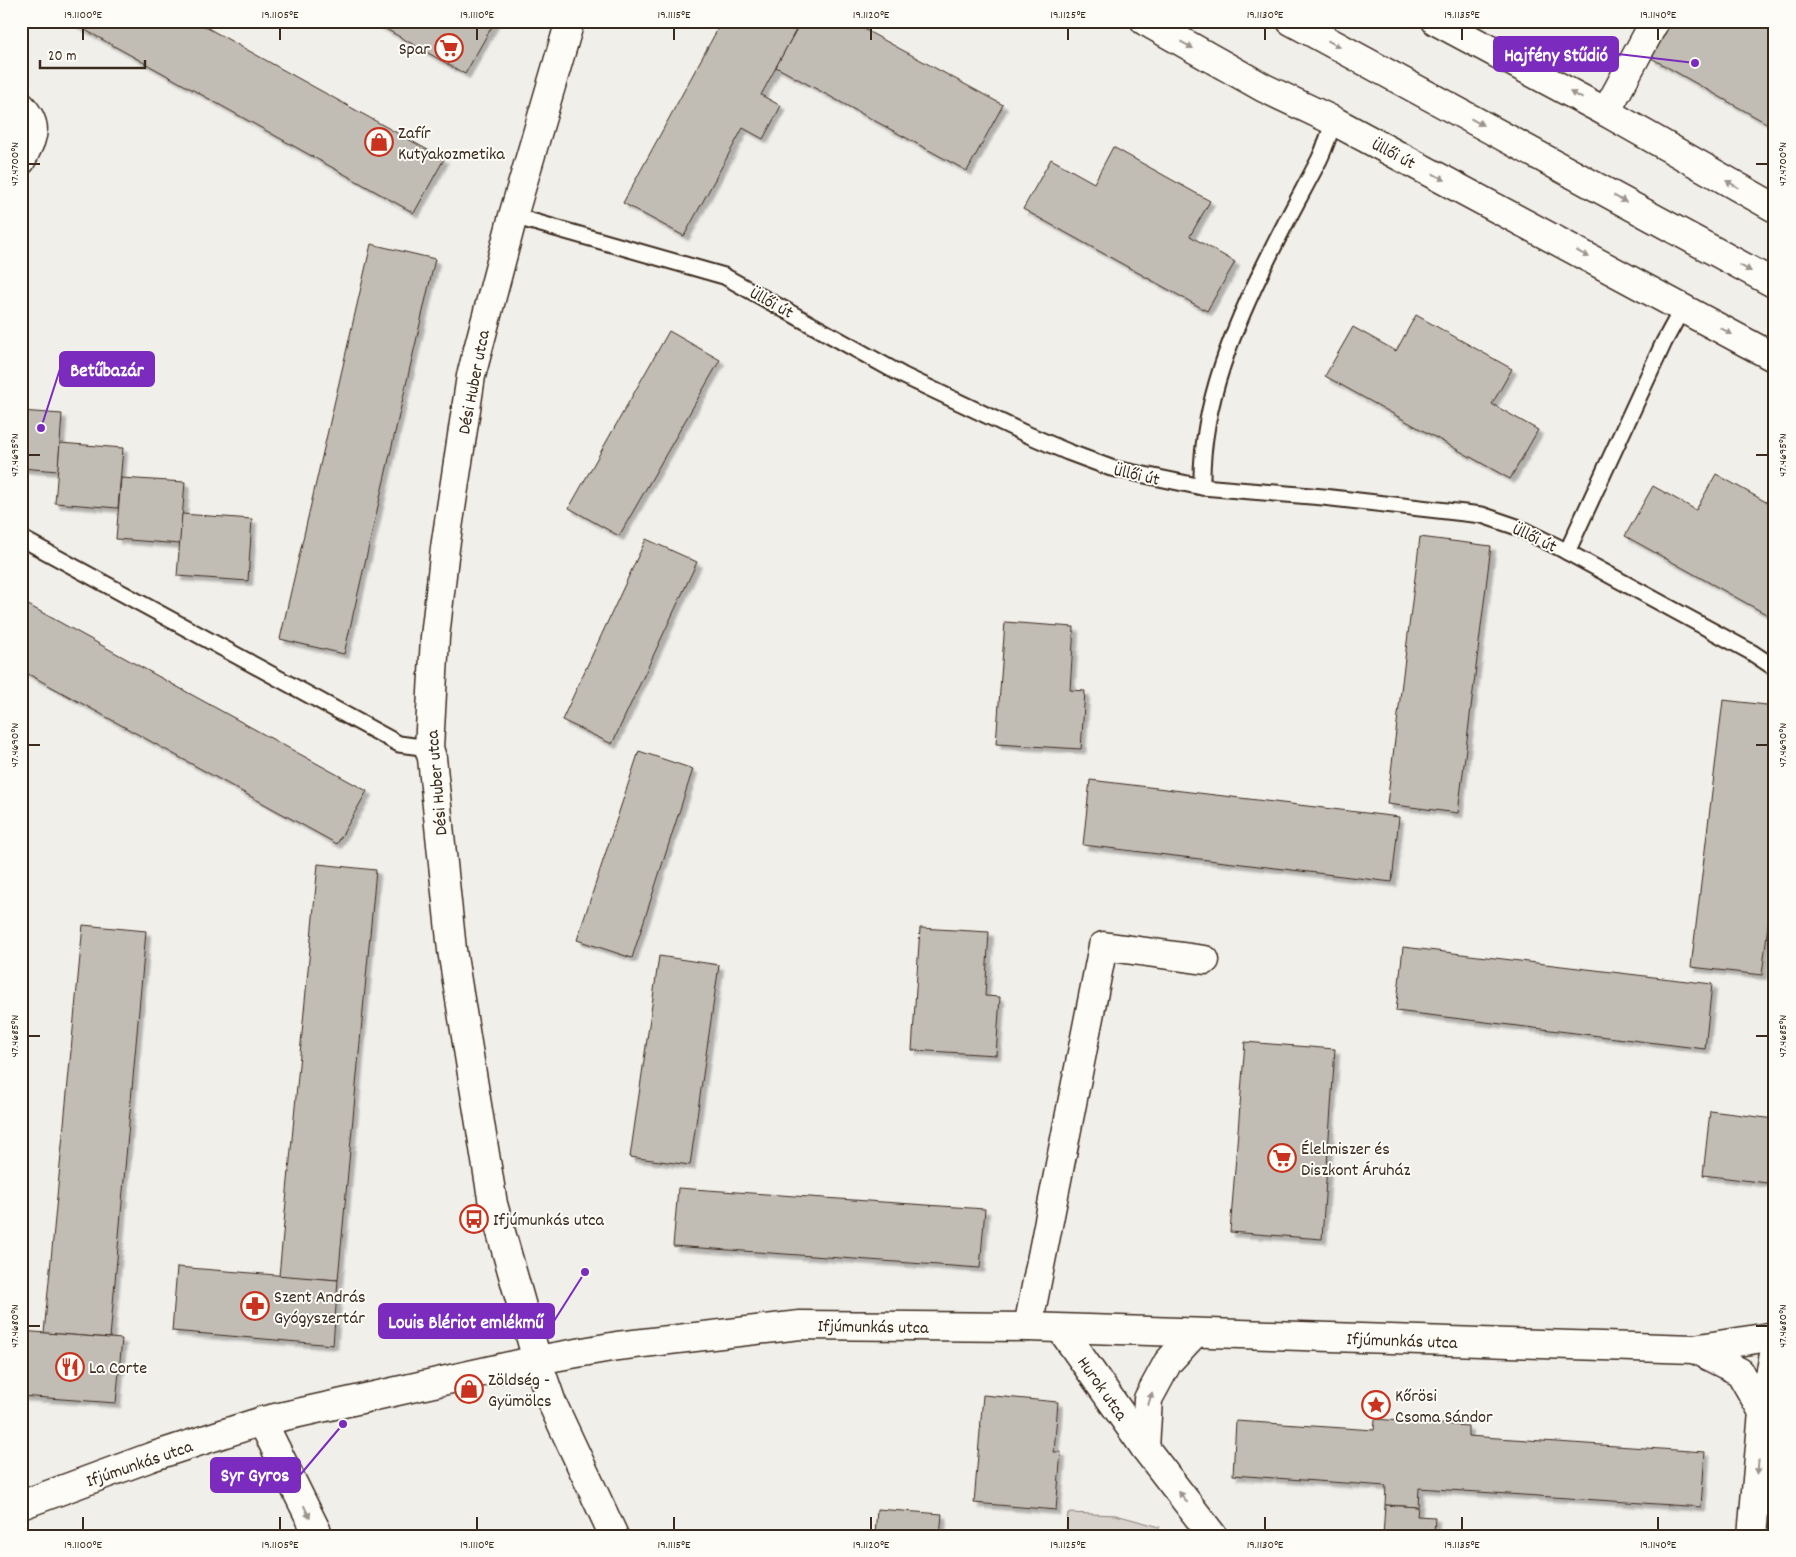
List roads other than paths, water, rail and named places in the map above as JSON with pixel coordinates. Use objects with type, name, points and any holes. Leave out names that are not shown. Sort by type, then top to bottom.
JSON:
[{"type":"street","name":"Dési Huber utca","points":[[570,21],[470,376],[442,578],[429,748],[433,768],[452,950],[493,1204],[552,1403],[614,1536]]},
{"type":"street","name":"Üllői út","points":[[1144,21],[1264,88],[1334,121],[1775,358]]},
{"type":"street","points":[[1291,21],[1775,284]]},
{"type":"street","points":[[1436,21],[1606,112],[1775,208]]},
{"type":"street","points":[[1606,112],[1655,21]]},
{"type":"street","points":[[21,106],[30,116],[34,127],[31,140],[21,161]]},
{"type":"street","points":[[1028,1327],[1104,946],[1205,960]]},
{"type":"street","name":"Ifjúmunkás utca","points":[[21,1505],[262,1421],[538,1360],[617,1346],[800,1325],[1028,1327],[1694,1349],[1775,1336]]},
{"type":"street","name":"Hurok utca","points":[[1060,1328],[1145,1448],[1212,1536]]},
{"type":"street","name":"Hurok utca","points":[[1145,1448],[1148,1399],[1168,1362],[1195,1333]]},
{"type":"street","points":[[1694,1349],[1740,1372],[1763,1412]]},
{"type":"street","points":[[1752,1536],[1763,1412],[1775,1350]]},
{"type":"street","points":[[262,1421],[319,1536]]},
{"type":"lane","points":[[1202,487],[1201,466],[1205,434],[1218,381],[1233,337],[1270,252],[1320,159],[1334,121]]},
{"type":"lane","name":"Üllői út","points":[[514,216],[724,276],[904,376],[1042,440],[1111,468],[1202,487],[1323,497],[1482,515],[1518,528],[1558,547],[1751,652],[1775,668]]},
{"type":"lane","points":[[1567,552],[1682,307]]},
{"type":"lane","points":[[21,538],[399,744],[429,748]]},
{"type":"place","name":"Spar","points":[[449,48]]},
{"type":"place","name":"Hajfény Stűdió","points":[[1695,63]]},
{"type":"place","name":"Zafír Kutyakozmetika","points":[[379,142]]},
{"type":"place","name":"Betűbazár","points":[[41,428]]},
{"type":"place","name":"Élelmiszer és Diszkont Áruház","points":[[1282,1158]]},
{"type":"place","name":"Ifjúmunkás utca","points":[[474,1219]]},
{"type":"place","name":"Louis Blériot emlékmű","points":[[585,1272]]},
{"type":"place","name":"Szent András Gyógyszertár","points":[[255,1306]]},
{"type":"place","name":"La Corte","points":[[70,1367]]},
{"type":"place","name":"Zöldség - Gyümölcs","points":[[469,1389]]},
{"type":"place","name":"Kőrösi Csoma Sándor","points":[[1376,1405]]},
{"type":"place","name":"Syr Gyros","points":[[343,1424]]}]
